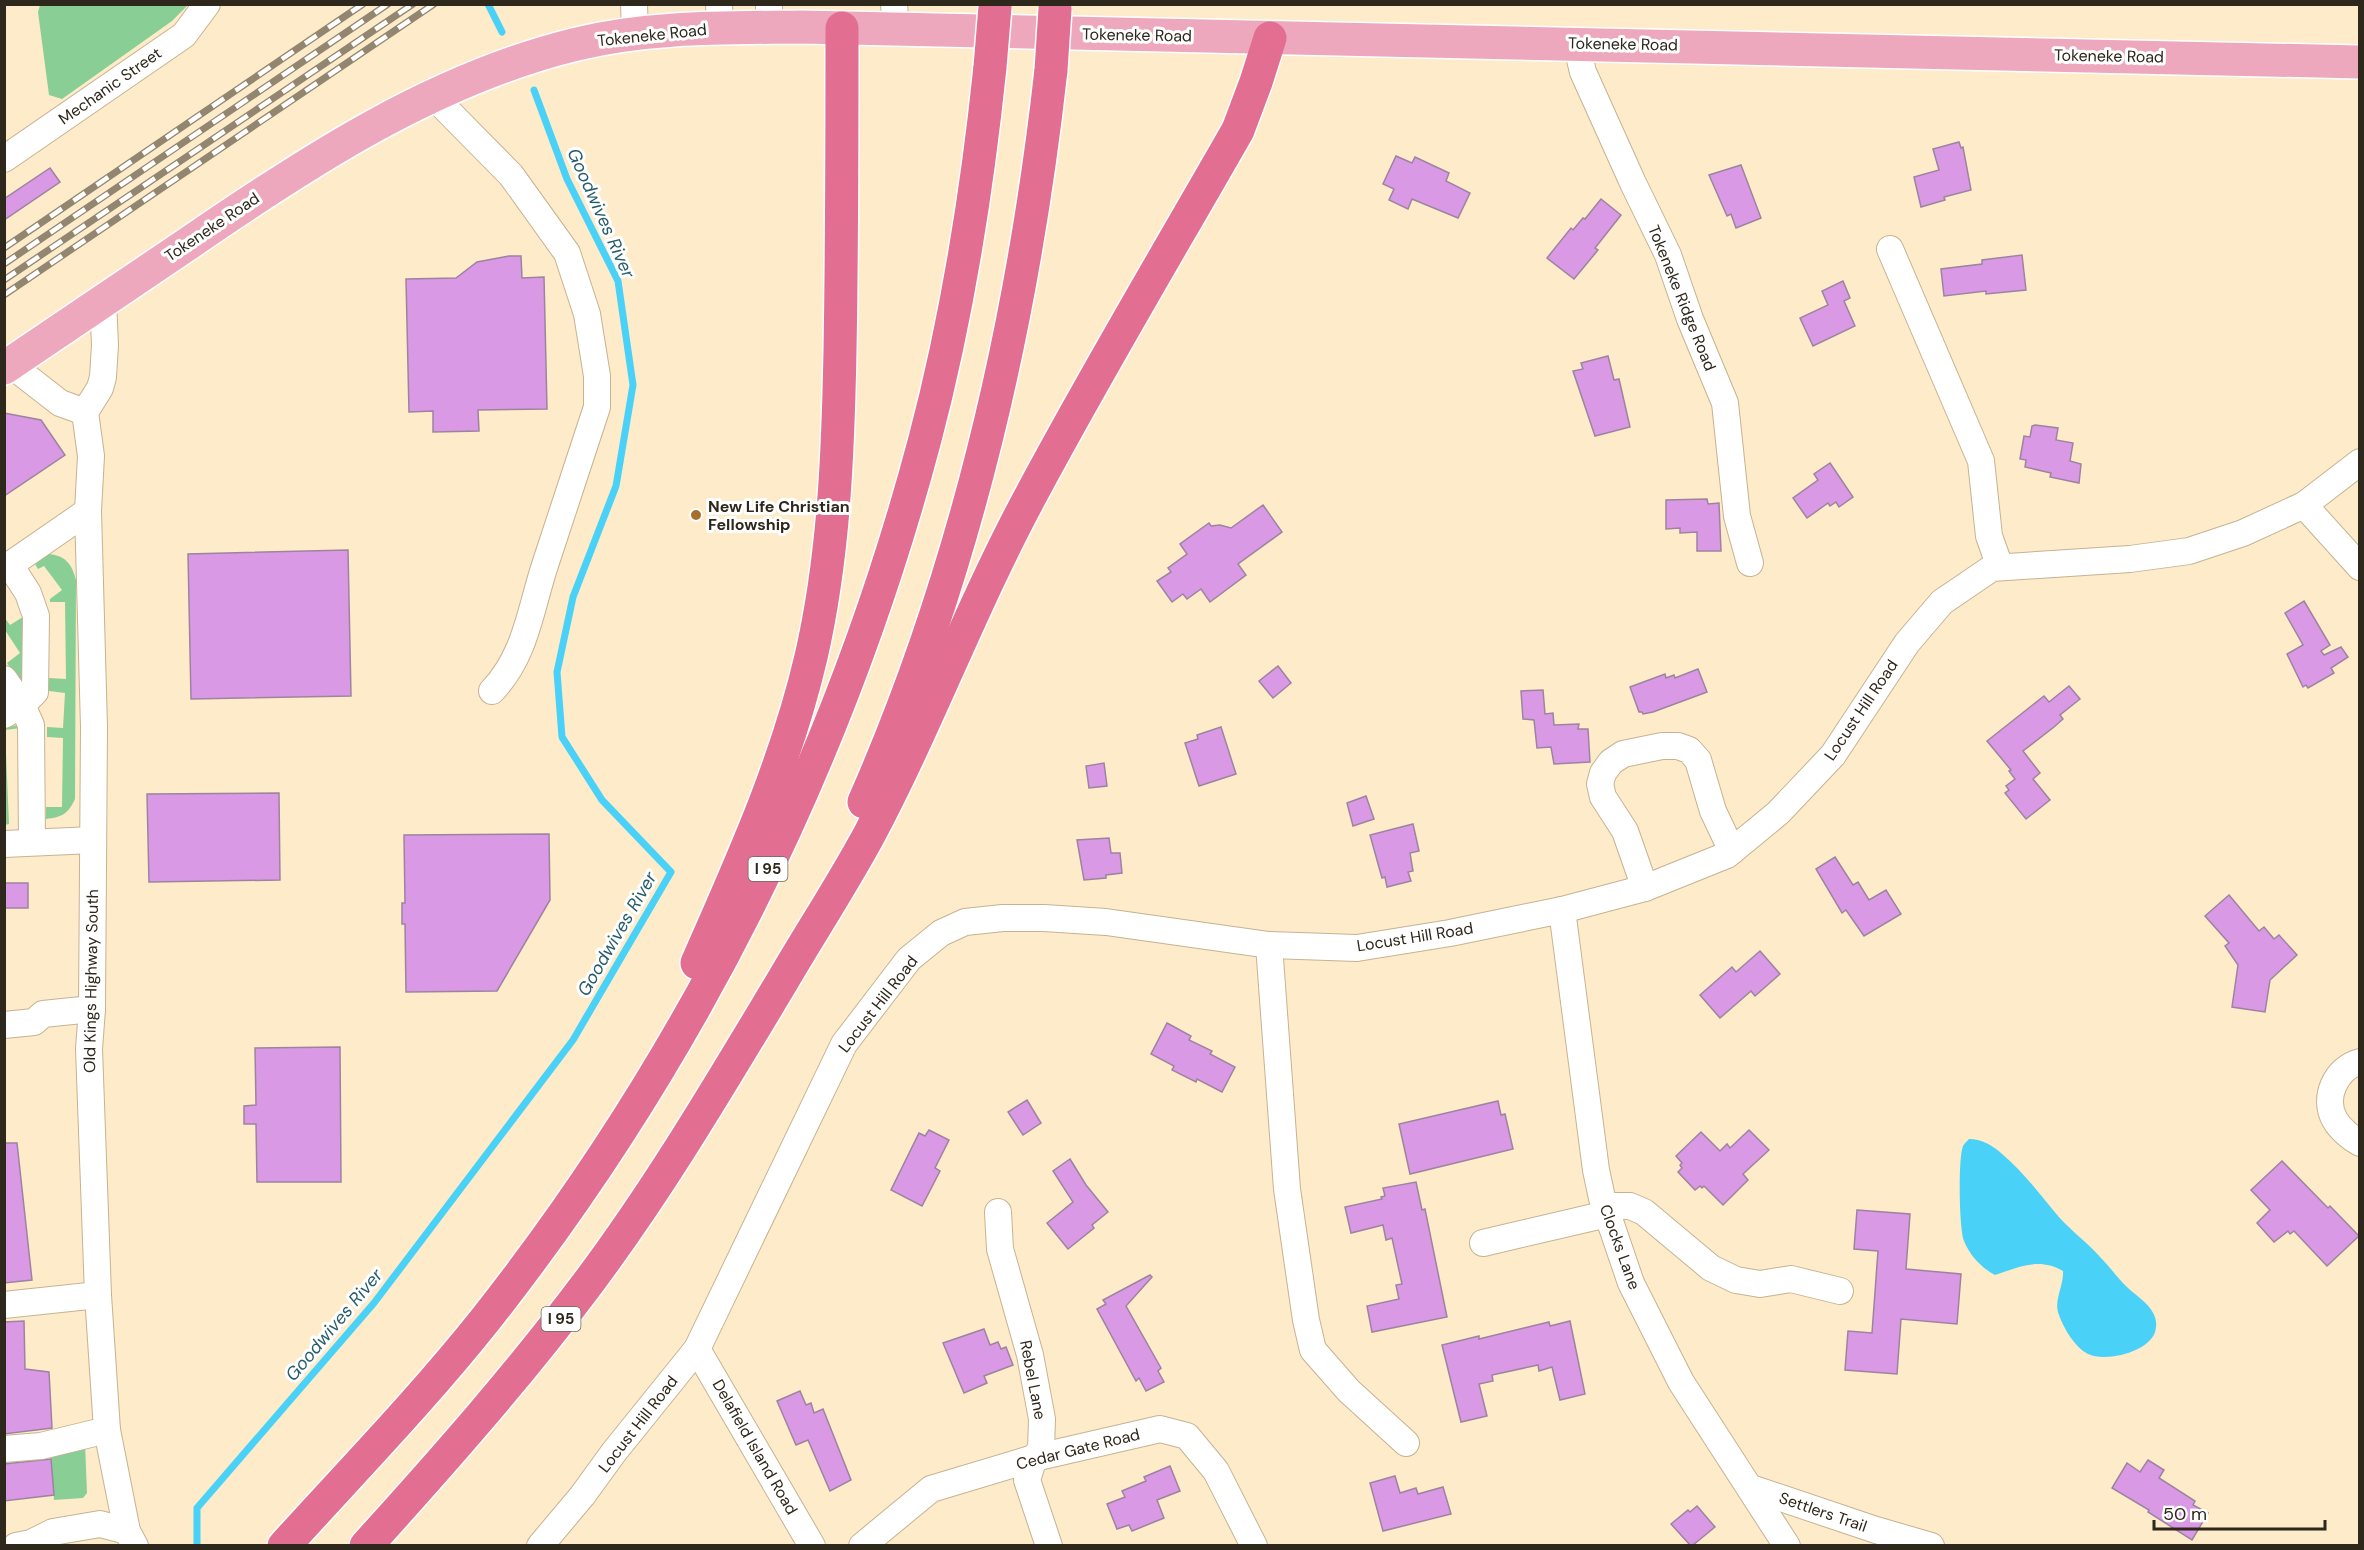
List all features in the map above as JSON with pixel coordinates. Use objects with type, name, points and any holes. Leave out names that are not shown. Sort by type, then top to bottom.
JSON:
[{"type":"highway","name":"I 95","points":[[284,1545],[378,1444],[484,1321],[537,1251],[629,1118],[717,969],[758,888],[822,747],[880,592],[926,437],[945,355],[975,193],[995,6]]},
{"type":"highway","name":"I 95","points":[[366,1545],[486,1411],[555,1327],[638,1212],[728,1072],[790,958],[842,852],[876,775],[933,620],[978,471],[1003,370],[1032,217],[1050,70],[1055,7]]},
{"type":"highway","points":[[629,1118],[770,792],[799,703],[819,619],[830,545],[837,450],[841,281],[842,28]]},
{"type":"highway","points":[[728,1072],[866,841],[896,784],[980,597],[1032,492],[1238,129],[1270,38]]},
{"type":"main road","name":"Tokeneke Road","points":[[7,366],[257,196],[374,125],[469,81],[542,53],[578,44],[635,19],[769,16],[842,28],[895,17],[1270,38],[2360,62]]},
{"type":"street","name":"Mechanic Street","points":[[4,159],[184,35],[207,4]]},
{"type":"street","name":"Tokeneke Ridge Road","points":[[1576,43],[1583,72],[1668,255],[1690,319],[1725,403],[1737,516],[1750,563]]},
{"type":"street","points":[[434,97],[511,175],[567,253],[587,314],[597,376],[597,407],[537,589],[527,631],[507,675],[492,691]]},
{"type":"street","points":[[1890,249],[1981,461],[1989,536],[2000,567]]},
{"type":"street","points":[[7,366],[60,402],[85,412],[100,388],[103,377],[105,345],[103,301]]},
{"type":"street","name":"Old Kings Highway South","points":[[85,412],[92,456],[88,511],[94,727],[92,1009],[89,1049],[98,1295],[107,1430],[131,1538]]},
{"type":"street","name":"Locust Hill Road","points":[[540,1545],[582,1496],[614,1452],[697,1349],[844,1044],[909,959],[941,933],[965,922],[1004,918],[1044,918],[1106,922],[1269,945],[1357,948],[1450,933],[1562,910],[1645,888],[1727,855],[1778,813],[1833,755],[1907,643],[1942,602],[1992,568],[2130,560],[2189,551],[2243,533],[2304,505],[2360,462]]},
{"type":"street","points":[[2304,505],[2360,567]]},
{"type":"street","points":[[13,710],[35,692],[36,616],[28,593],[7,567],[88,511]]},
{"type":"street","points":[[4,679],[13,710],[31,725],[32,842]]},
{"type":"street","points":[[1645,888],[1625,831],[1603,797],[1600,784],[1603,772],[1611,762],[1623,754],[1662,746],[1678,746],[1689,750],[1698,760],[1713,811],[1732,851]]},
{"type":"street","points":[[4,844],[93,840]]},
{"type":"street","name":"Clocks Lane","points":[[1562,910],[1596,1170],[1606,1210],[1631,1283],[1681,1382],[1787,1545]]},
{"type":"street","points":[[1269,945],[1287,1189],[1306,1320],[1313,1350],[1349,1391],[1406,1443]]},
{"type":"street","points":[[4,1025],[34,1022],[43,1014],[92,1009]]},
{"type":"street","points":[[2360,1062],[2337,1076],[2329,1100],[2334,1119],[2352,1139],[2360,1143]]},
{"type":"street","points":[[1483,1243],[1606,1210],[1630,1206],[1644,1212],[1711,1268],[1736,1280],[1760,1284],[1791,1279],[1840,1291]]},
{"type":"street","name":"Rebel Lane","points":[[998,1212],[1000,1250],[1030,1355],[1042,1419],[1041,1449],[1034,1458],[1028,1480],[1049,1545]]},
{"type":"street","points":[[4,1305],[98,1295]]},
{"type":"street","name":"Delafield Island Road","points":[[697,1349],[812,1545]]},
{"type":"street","name":"Cedar Gate Road","points":[[862,1545],[932,1489],[1034,1458],[1160,1429],[1187,1436],[1216,1471],[1254,1545]]},
{"type":"street","points":[[4,1449],[41,1446],[107,1430]]},
{"type":"street","name":"Settlers Trail","points":[[1751,1488],[1875,1530],[1931,1545]]},
{"type":"street","points":[[28,1545],[53,1532],[100,1524],[131,1538]]},
{"type":"street","points":[[103,1545],[131,1538]]},
{"type":"green space","points":[[40,4],[188,5],[172,21],[62,99],[49,95],[38,12]]},
{"type":"green space","points":[[48,554],[59,556],[67,561],[76,580],[75,799],[64,814],[46,819],[46,807],[62,807],[63,738],[47,737],[47,727],[63,728],[65,693],[49,691],[49,678],[66,679],[65,602],[50,602],[50,599],[62,590],[44,566],[38,569],[35,564]]},
{"type":"green space","points":[[4,617],[10,625],[25,618],[25,685],[21,684],[7,663],[20,653],[5,630]]},
{"type":"green space","points":[[18,725],[21,728],[5,730],[5,728]]},
{"type":"green space","points":[[5,730],[9,824],[5,825]]},
{"type":"green space","points":[[85,1443],[87,1493],[83,1498],[54,1500],[51,1458],[54,1454]]},
{"type":"water","points":[[1969,1139],[1978,1140],[1998,1150],[2028,1180],[2058,1217],[2095,1252],[2124,1285],[2147,1305],[2154,1315],[2156,1327],[2154,1335],[2147,1343],[2117,1356],[2088,1354],[2070,1337],[2057,1310],[2063,1271],[2037,1264],[1995,1275],[1977,1261],[1964,1241],[1960,1209],[1961,1153]]},
{"type":"building","points":[[1959,142],[1961,148],[1963,147],[1971,190],[1944,197],[1945,200],[1921,207],[1914,177],[1939,170],[1933,149]]},
{"type":"building","points":[[1396,156],[1412,163],[1415,157],[1449,173],[1446,181],[1470,193],[1458,218],[1412,199],[1408,209],[1389,200],[1394,189],[1383,184]]},
{"type":"building","points":[[1741,165],[1761,218],[1736,228],[1731,214],[1727,216],[1709,175]]},
{"type":"building","points":[[50,168],[60,182],[4,220],[4,199]]},
{"type":"building","points":[[1601,199],[1621,215],[1595,248],[1598,250],[1574,279],[1547,258],[1571,228],[1573,230],[1583,218],[1585,219]]},
{"type":"building","points":[[2022,255],[2026,290],[1986,294],[1986,291],[1944,296],[1941,269],[1982,264],[1982,260]]},
{"type":"building","points":[[521,256],[522,278],[544,277],[547,409],[478,410],[479,431],[433,432],[433,411],[409,412],[406,279],[456,278],[477,262]]},
{"type":"building","points":[[1843,281],[1850,298],[1844,301],[1855,326],[1813,346],[1800,318],[1828,305],[1822,291]]},
{"type":"building","points":[[1608,356],[1614,380],[1619,379],[1630,427],[1595,436],[1573,371],[1583,369],[1581,363]]},
{"type":"building","points":[[4,413],[41,420],[65,455],[4,496]]},
{"type":"building","points":[[2032,426],[2058,428],[2056,440],[2073,443],[2070,461],[2081,464],[2079,483],[2050,477],[2051,473],[2025,467],[2026,460],[2020,459],[2024,436],[2030,437]]},
{"type":"building","points":[[1830,463],[1853,497],[1839,507],[1836,502],[1830,506],[1828,503],[1807,518],[1793,498],[1818,480],[1814,474]]},
{"type":"building","points":[[1707,499],[1708,504],[1719,503],[1721,551],[1697,551],[1697,532],[1680,533],[1680,528],[1666,529],[1666,500]]},
{"type":"building","points":[[1263,505],[1282,532],[1238,564],[1246,575],[1210,602],[1201,589],[1187,599],[1183,594],[1172,602],[1157,581],[1171,572],[1168,568],[1187,554],[1180,544],[1209,523],[1211,526],[1220,525],[1231,528]]},
{"type":"building","points":[[348,550],[351,696],[191,699],[188,554]]},
{"type":"building","points":[[2304,601],[2330,645],[2321,651],[2324,655],[2341,647],[2348,657],[2331,668],[2334,673],[2308,688],[2306,685],[2303,687],[2287,654],[2303,645],[2285,613]]},
{"type":"building","points":[[1278,666],[1291,683],[1273,698],[1259,681]]},
{"type":"building","points":[[1698,669],[1707,692],[1653,712],[1643,714],[1639,712],[1630,687],[1665,674],[1666,678],[1674,675],[1675,678]]},
{"type":"building","points":[[2069,686],[2080,699],[2060,715],[2063,719],[2023,751],[2040,773],[2033,779],[2050,800],[2026,819],[2005,793],[2009,790],[2006,786],[2015,779],[2009,771],[2011,770],[1987,741],[2044,696],[2049,702]]},
{"type":"building","points":[[1543,690],[1545,714],[1553,713],[1554,725],[1579,724],[1578,729],[1588,729],[1590,762],[1554,764],[1551,747],[1537,748],[1534,720],[1523,719],[1521,691]]},
{"type":"building","points":[[1221,727],[1236,774],[1199,786],[1185,743],[1198,739],[1197,735]]},
{"type":"building","points":[[1104,763],[1107,786],[1089,788],[1086,766]]},
{"type":"building","points":[[279,793],[280,880],[149,882],[147,794]]},
{"type":"building","points":[[1366,796],[1374,819],[1353,826],[1347,803]]},
{"type":"building","points":[[1413,824],[1419,851],[1410,853],[1413,871],[1408,872],[1411,881],[1387,887],[1385,877],[1382,878],[1370,835]]},
{"type":"building","points":[[549,834],[550,900],[497,991],[406,992],[405,924],[402,924],[402,903],[405,903],[404,835]]},
{"type":"building","points":[[1109,838],[1111,853],[1120,853],[1122,873],[1106,875],[1106,878],[1084,880],[1077,840]]},
{"type":"building","points":[[1835,857],[1853,885],[1858,882],[1869,900],[1886,890],[1901,914],[1864,936],[1846,910],[1842,913],[1816,869]]},
{"type":"building","points":[[4,883],[28,883],[28,908],[4,908]]},
{"type":"building","points":[[2229,895],[2259,931],[2264,927],[2274,939],[2279,935],[2297,955],[2270,980],[2265,1012],[2232,1007],[2238,965],[2225,946],[2229,943],[2205,916]]},
{"type":"building","points":[[1760,951],[1780,974],[1755,996],[1751,991],[1720,1018],[1700,995],[1732,967],[1736,972]]},
{"type":"building","points":[[1167,1023],[1191,1036],[1189,1040],[1212,1051],[1210,1054],[1235,1067],[1222,1092],[1197,1079],[1196,1082],[1172,1070],[1174,1066],[1151,1054]]},
{"type":"building","points":[[340,1047],[341,1182],[257,1182],[256,1124],[244,1124],[244,1106],[256,1105],[255,1048]]},
{"type":"building","points":[[1027,1100],[1041,1123],[1023,1135],[1008,1112]]},
{"type":"building","points":[[1498,1101],[1501,1115],[1505,1114],[1513,1149],[1410,1174],[1399,1124]]},
{"type":"building","points":[[929,1130],[949,1140],[935,1168],[940,1171],[922,1206],[891,1190],[919,1133],[925,1136]]},
{"type":"building","points":[[1749,1130],[1769,1150],[1743,1174],[1748,1180],[1723,1205],[1704,1186],[1695,1190],[1678,1172],[1682,1168],[1680,1165],[1682,1163],[1676,1156],[1701,1132],[1720,1151],[1727,1144],[1730,1148]]},
{"type":"building","points":[[4,1143],[17,1143],[32,1280],[4,1283]]},
{"type":"building","points":[[1070,1159],[1086,1185],[1108,1212],[1092,1225],[1094,1228],[1068,1249],[1047,1223],[1073,1202],[1053,1171]]},
{"type":"building","points":[[2282,1161],[2359,1236],[2327,1266],[2294,1231],[2290,1234],[2288,1231],[2274,1242],[2257,1223],[2270,1210],[2251,1190]]},
{"type":"building","points":[[1416,1182],[1422,1210],[1425,1209],[1447,1317],[1372,1332],[1367,1306],[1399,1299],[1396,1285],[1402,1284],[1392,1238],[1386,1240],[1383,1225],[1351,1233],[1345,1207],[1382,1199],[1381,1197],[1385,1196],[1383,1188]]},
{"type":"building","points":[[1857,1210],[1910,1214],[1906,1269],[1961,1274],[1957,1324],[1901,1319],[1897,1374],[1845,1370],[1848,1331],[1872,1333],[1878,1251],[1854,1249]]},
{"type":"building","points":[[1150,1275],[1152,1277],[1126,1306],[1161,1368],[1158,1371],[1164,1382],[1146,1391],[1139,1378],[1136,1381],[1097,1309],[1106,1304],[1103,1300]]},
{"type":"building","points":[[24,1321],[25,1369],[49,1372],[52,1428],[4,1434],[4,1322]]},
{"type":"building","points":[[1570,1321],[1585,1394],[1560,1400],[1552,1367],[1539,1371],[1538,1365],[1492,1375],[1493,1381],[1479,1384],[1487,1416],[1461,1422],[1442,1345],[1479,1336],[1479,1339],[1549,1322],[1550,1326]]},
{"type":"building","points":[[984,1329],[990,1345],[998,1342],[1001,1349],[1006,1347],[1013,1365],[984,1376],[987,1383],[964,1393],[943,1343]]},
{"type":"building","points":[[800,1391],[806,1405],[811,1403],[814,1413],[823,1409],[851,1480],[830,1491],[808,1440],[796,1445],[777,1401]]},
{"type":"building","points":[[51,1459],[54,1495],[4,1501],[4,1464]]},
{"type":"building","points":[[2148,1460],[2164,1470],[2159,1478],[2195,1501],[2193,1505],[2208,1513],[2192,1540],[2112,1488],[2127,1463],[2140,1472]]},
{"type":"building","points":[[1170,1466],[1180,1491],[1157,1500],[1164,1518],[1132,1531],[1129,1525],[1117,1529],[1107,1504],[1125,1497],[1122,1491],[1146,1481],[1144,1477]]},
{"type":"building","points":[[1395,1476],[1400,1493],[1416,1488],[1418,1494],[1443,1487],[1451,1514],[1383,1531],[1370,1483]]},
{"type":"building","points":[[1697,1506],[1715,1527],[1690,1545],[1671,1524],[1688,1510],[1690,1512]]},
{"type":"waterway","name":"Goodwives River","points":[[488,4],[502,32]]},
{"type":"waterway","name":"Goodwives River","points":[[197,1546],[197,1508],[374,1303],[573,1040],[671,872],[602,800],[562,737],[557,672],[573,597],[616,486],[633,385],[618,281],[567,179],[534,90]]},
{"type":"railway","points":[[4,248],[363,4]]},
{"type":"railway","points":[[4,264],[388,4]]},
{"type":"railway","points":[[4,280],[413,4]]},
{"type":"railway","points":[[4,295],[434,4]]},
{"type":"place","name":"New Life Christian Fellowship","points":[[696,515]]}]
